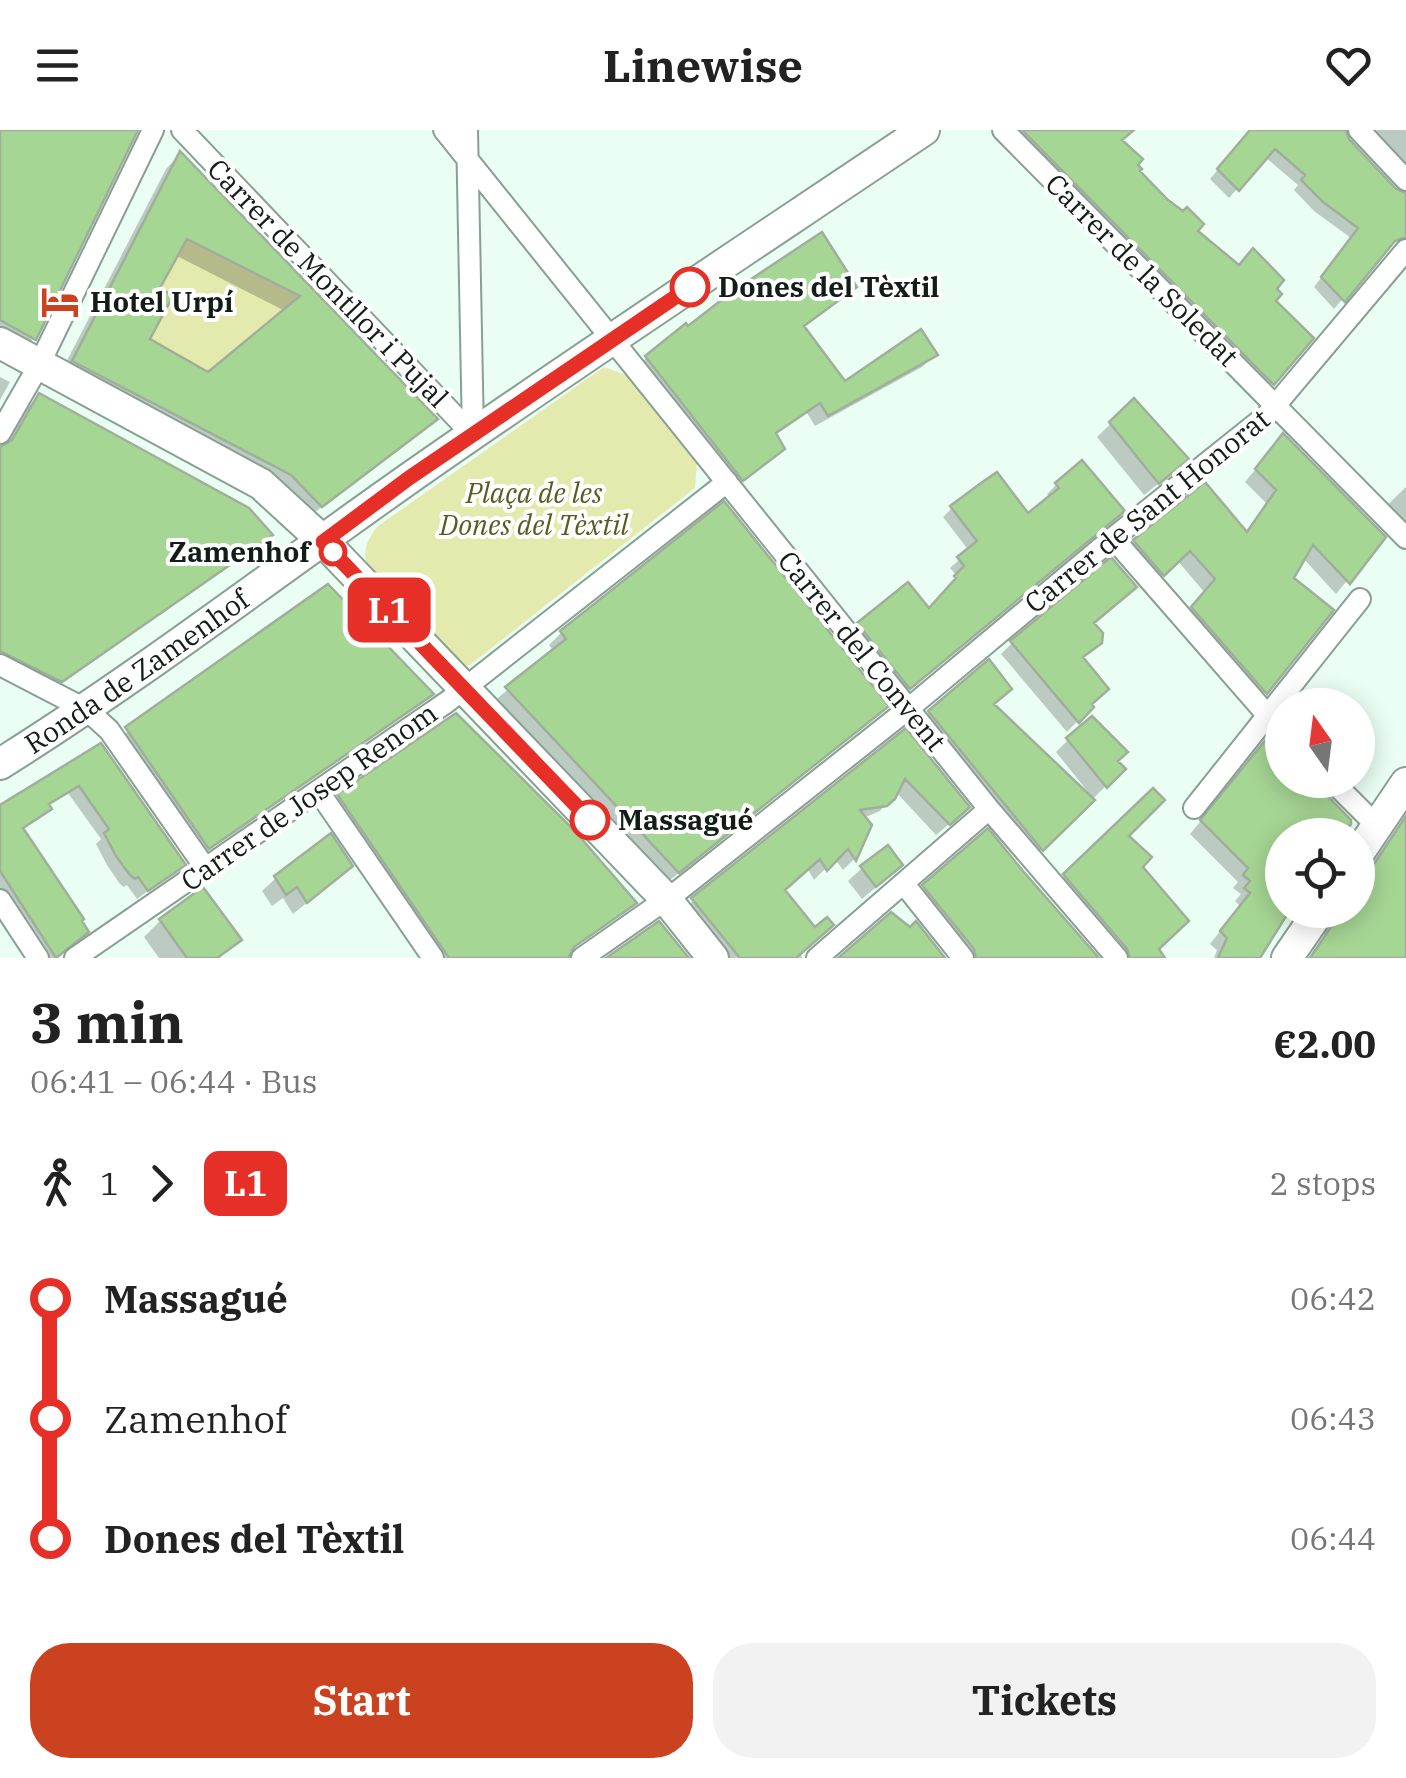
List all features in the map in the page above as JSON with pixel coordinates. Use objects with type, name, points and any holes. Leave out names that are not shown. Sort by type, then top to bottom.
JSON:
[{"type":"main road","name":"Ronda de Zamenhof","points":[[0,764],[87,710],[611,340],[924,130]]},
{"type":"main road","points":[[0,343],[260,484],[323,542],[666,899],[712,958]]},
{"type":"main road","points":[[1375,829],[1406,783]]},
{"type":"main road","points":[[1287,958],[1308,928]]},
{"type":"street","points":[[0,433],[39,366],[153,130]]},
{"type":"street","name":"Carrer de Montllor i Pujal","points":[[182,130],[474,436]]},
{"type":"street","name":"Carrer del Convent","points":[[444,130],[989,810],[1117,958]]},
{"type":"street","points":[[467,130],[474,436]]},
{"type":"street","name":"Carrer de la Soledat","points":[[1003,130],[1406,538]]},
{"type":"street","points":[[1359,130],[1406,180]]},
{"type":"street","name":"Carrer de Sant Honorat","points":[[582,958],[666,899],[908,708],[1276,405],[1406,250]]},
{"type":"street","name":"Carrer de Josep Renom","points":[[75,958],[465,689],[728,482]]},
{"type":"street","points":[[1113,538],[1265,713]]},
{"type":"street","points":[[1299,688],[1360,599]]},
{"type":"street","points":[[0,666],[87,710],[109,730],[206,869]]},
{"type":"street","points":[[1194,808],[1265,734]]},
{"type":"street","points":[[319,792],[433,958]]},
{"type":"street","points":[[1349,798],[1377,826]]},
{"type":"street","points":[[822,957],[989,810]]},
{"type":"street","points":[[904,884],[963,958]]},
{"type":"street","points":[[0,900],[38,958]]},
{"type":"green space","points":[[187,239],[300,296],[208,372],[150,339],[173,296],[160,288]]},
{"type":"green space","name":"Plaça de les Dones del Tèxtil","points":[[604,367],[629,376],[697,461],[695,488],[463,667],[368,571],[368,542],[378,526]]},
{"type":"building","points":[[0,130],[138,130],[36,340],[0,320]]},
{"type":"building","points":[[1022,130],[1134,130],[1122,140],[1143,159],[1138,165],[1140,171],[1168,200],[1183,211],[1187,207],[1204,224],[1198,231],[1239,265],[1253,248],[1284,280],[1277,289],[1282,294],[1276,301],[1314,338],[1274,385]]},
{"type":"building","points":[[1250,130],[1346,130],[1349,139],[1396,189],[1406,193],[1406,237],[1395,241],[1345,302],[1321,277],[1358,228],[1323,202],[1301,180],[1305,175],[1275,149],[1239,191],[1217,169]]},
{"type":"building","points":[[180,151],[438,419],[322,507],[291,475],[72,361]],"holes":[[[187,239],[300,296],[208,372],[150,339],[173,296],[160,288]]]},
{"type":"building","points":[[822,232],[857,287],[804,326],[845,381],[921,329],[938,355],[828,416],[820,403],[776,433],[785,449],[743,481],[645,356],[686,323],[688,326]]},
{"type":"building","points":[[39,393],[249,508],[273,535],[62,682],[0,651],[0,447],[12,440]]},
{"type":"building","points":[[1134,398],[1189,459],[1159,484],[1109,422]]},
{"type":"building","points":[[1283,433],[1386,537],[1350,584],[1313,545],[1294,578],[1334,610],[1265,692],[1191,607],[1215,579],[1190,551],[1164,576],[1133,540],[1205,482],[1247,532],[1276,490],[1255,469]]},
{"type":"building","points":[[1082,460],[1125,511],[910,689],[857,623],[908,582],[929,608],[956,578],[964,566],[957,557],[977,541],[950,506],[981,483],[997,472],[1028,513],[1059,488],[1055,483]]},
{"type":"building","points":[[724,501],[889,706],[679,873],[505,687],[566,639],[560,631]]},
{"type":"building","points":[[1111,557],[1137,587],[1094,623],[1103,633],[1102,643],[1083,657],[1109,689],[1079,723],[1010,641]]},
{"type":"building","points":[[328,584],[434,694],[209,849],[125,727]]},
{"type":"building","points":[[989,659],[1012,689],[994,704],[1095,800],[1043,851],[928,711]]},
{"type":"building","points":[[456,713],[574,830],[637,903],[574,947],[568,958],[449,958],[337,794]]},
{"type":"building","points":[[1092,716],[1128,752],[1118,761],[1126,769],[1107,788],[1066,738]]},
{"type":"building","points":[[906,728],[970,807],[950,825],[905,779],[887,806],[860,810],[872,825],[856,861],[848,849],[827,871],[820,859],[785,890],[815,927],[827,917],[834,925],[796,958],[740,958],[691,898]]},
{"type":"building","points":[[1265,741],[1265,798],[1330,798],[1349,818],[1265,818],[1265,928],[1279,928],[1260,958],[1218,958],[1227,938],[1220,931],[1250,893],[1244,888],[1250,881],[1243,875],[1248,868],[1200,820]]},
{"type":"building","points":[[101,743],[186,865],[148,891],[116,856],[104,833],[109,829],[79,786],[49,804],[52,809],[23,828],[89,932],[56,958],[0,871],[0,805]]},
{"type":"building","points":[[1153,788],[1165,800],[1129,836],[1152,857],[1143,867],[1189,921],[1159,949],[1165,958],[1130,958],[1127,949],[1063,874]]},
{"type":"building","points":[[1406,816],[1406,958],[1310,958],[1330,928],[1375,928],[1375,862]]},
{"type":"building","points":[[988,828],[1099,958],[976,958],[974,949],[922,885]]},
{"type":"building","points":[[331,833],[353,866],[307,903],[297,887],[286,895],[274,876]]},
{"type":"building","points":[[888,845],[903,865],[876,887],[860,866]]},
{"type":"building","points":[[203,887],[242,940],[217,958],[187,958],[159,919]]},
{"type":"building","points":[[891,912],[910,927],[916,921],[945,958],[838,958]]},
{"type":"building","points":[[659,921],[689,958],[606,958]]},
{"type":"bus line","name":"L1","points":[[590,820],[323,542],[409,478],[690,287]]},
{"type":"place","name":"Dones del Tèxtil","points":[[690,287]]},
{"type":"place","name":"Hotel Urpí","points":[[60,302]]},
{"type":"place","name":"Zamenhof","points":[[333,552]]},
{"type":"place","name":"Massagué","points":[[590,820]]}]
